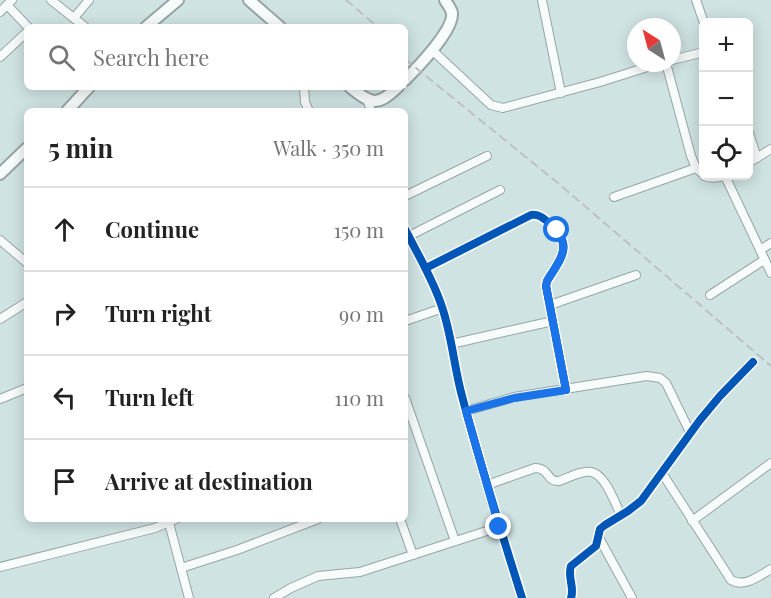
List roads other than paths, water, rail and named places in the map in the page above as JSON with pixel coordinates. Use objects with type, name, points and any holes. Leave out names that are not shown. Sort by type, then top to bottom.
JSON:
[{"type":"main road","points":[[149,24],[178,0]]},
{"type":"main road","points":[[249,0],[277,24]]},
{"type":"main road","points":[[408,77],[448,29],[452,12],[445,0]]},
{"type":"main road","points":[[70,108],[86,90]]},
{"type":"main road","points":[[353,90],[369,106],[394,90]]},
{"type":"main road","points":[[0,174],[24,151]]},
{"type":"street","points":[[51,0],[81,24]]},
{"type":"street","points":[[74,18],[89,0]]},
{"type":"street","points":[[542,0],[561,93]]},
{"type":"street","points":[[696,0],[702,18]]},
{"type":"street","points":[[0,12],[9,3],[26,24]]},
{"type":"street","points":[[0,57],[24,35]]},
{"type":"street","points":[[432,50],[491,105],[503,108],[630,72]]},
{"type":"street","points":[[681,58],[699,53]]},
{"type":"street","points":[[668,72],[691,156],[699,171]]},
{"type":"street","points":[[304,90],[308,108]]},
{"type":"street","points":[[753,146],[757,158]]},
{"type":"street","points":[[753,160],[771,149]]},
{"type":"street","points":[[408,195],[487,156]]},
{"type":"street","points":[[614,197],[696,168]]},
{"type":"street","points":[[727,180],[771,273]]},
{"type":"street","points":[[408,233],[501,190]]},
{"type":"street","points":[[426,268],[531,215],[538,215],[557,230],[564,241],[564,247],[546,286],[566,390]]},
{"type":"street","points":[[408,235],[426,268],[449,329],[457,377],[466,411],[522,598]]},
{"type":"street","points":[[0,240],[24,260]]},
{"type":"street","points":[[760,250],[771,243]]},
{"type":"street","points":[[710,295],[764,260]]},
{"type":"street","points":[[550,305],[636,275]]},
{"type":"street","points":[[0,319],[24,304]]},
{"type":"street","points":[[408,320],[442,308]]},
{"type":"street","points":[[451,344],[553,321]]},
{"type":"street","points":[[571,598],[573,595],[571,566],[596,546],[600,529],[641,501],[690,432],[753,362]]},
{"type":"street","points":[[466,411],[514,398],[647,376],[660,378],[666,383],[690,432]]},
{"type":"street","points":[[0,399],[24,389]]},
{"type":"street","points":[[408,407],[455,541]]},
{"type":"street","points":[[692,521],[771,463]]},
{"type":"street","points":[[487,485],[535,468],[545,470],[554,481],[592,471],[604,482],[621,515]]},
{"type":"street","points":[[662,473],[731,580],[743,583],[771,569]]},
{"type":"street","points":[[0,567],[169,522]]},
{"type":"street","points":[[173,522],[189,598]]},
{"type":"street","points":[[181,568],[237,550],[310,522]]},
{"type":"street","points":[[401,522],[413,555]]},
{"type":"street","points":[[274,598],[318,576],[360,572],[499,527]]},
{"type":"street","points":[[598,536],[632,598]]},
{"type":"railway","points":[[346,0],[374,24]]},
{"type":"railway","points":[[408,61],[558,183],[771,366]]}]
